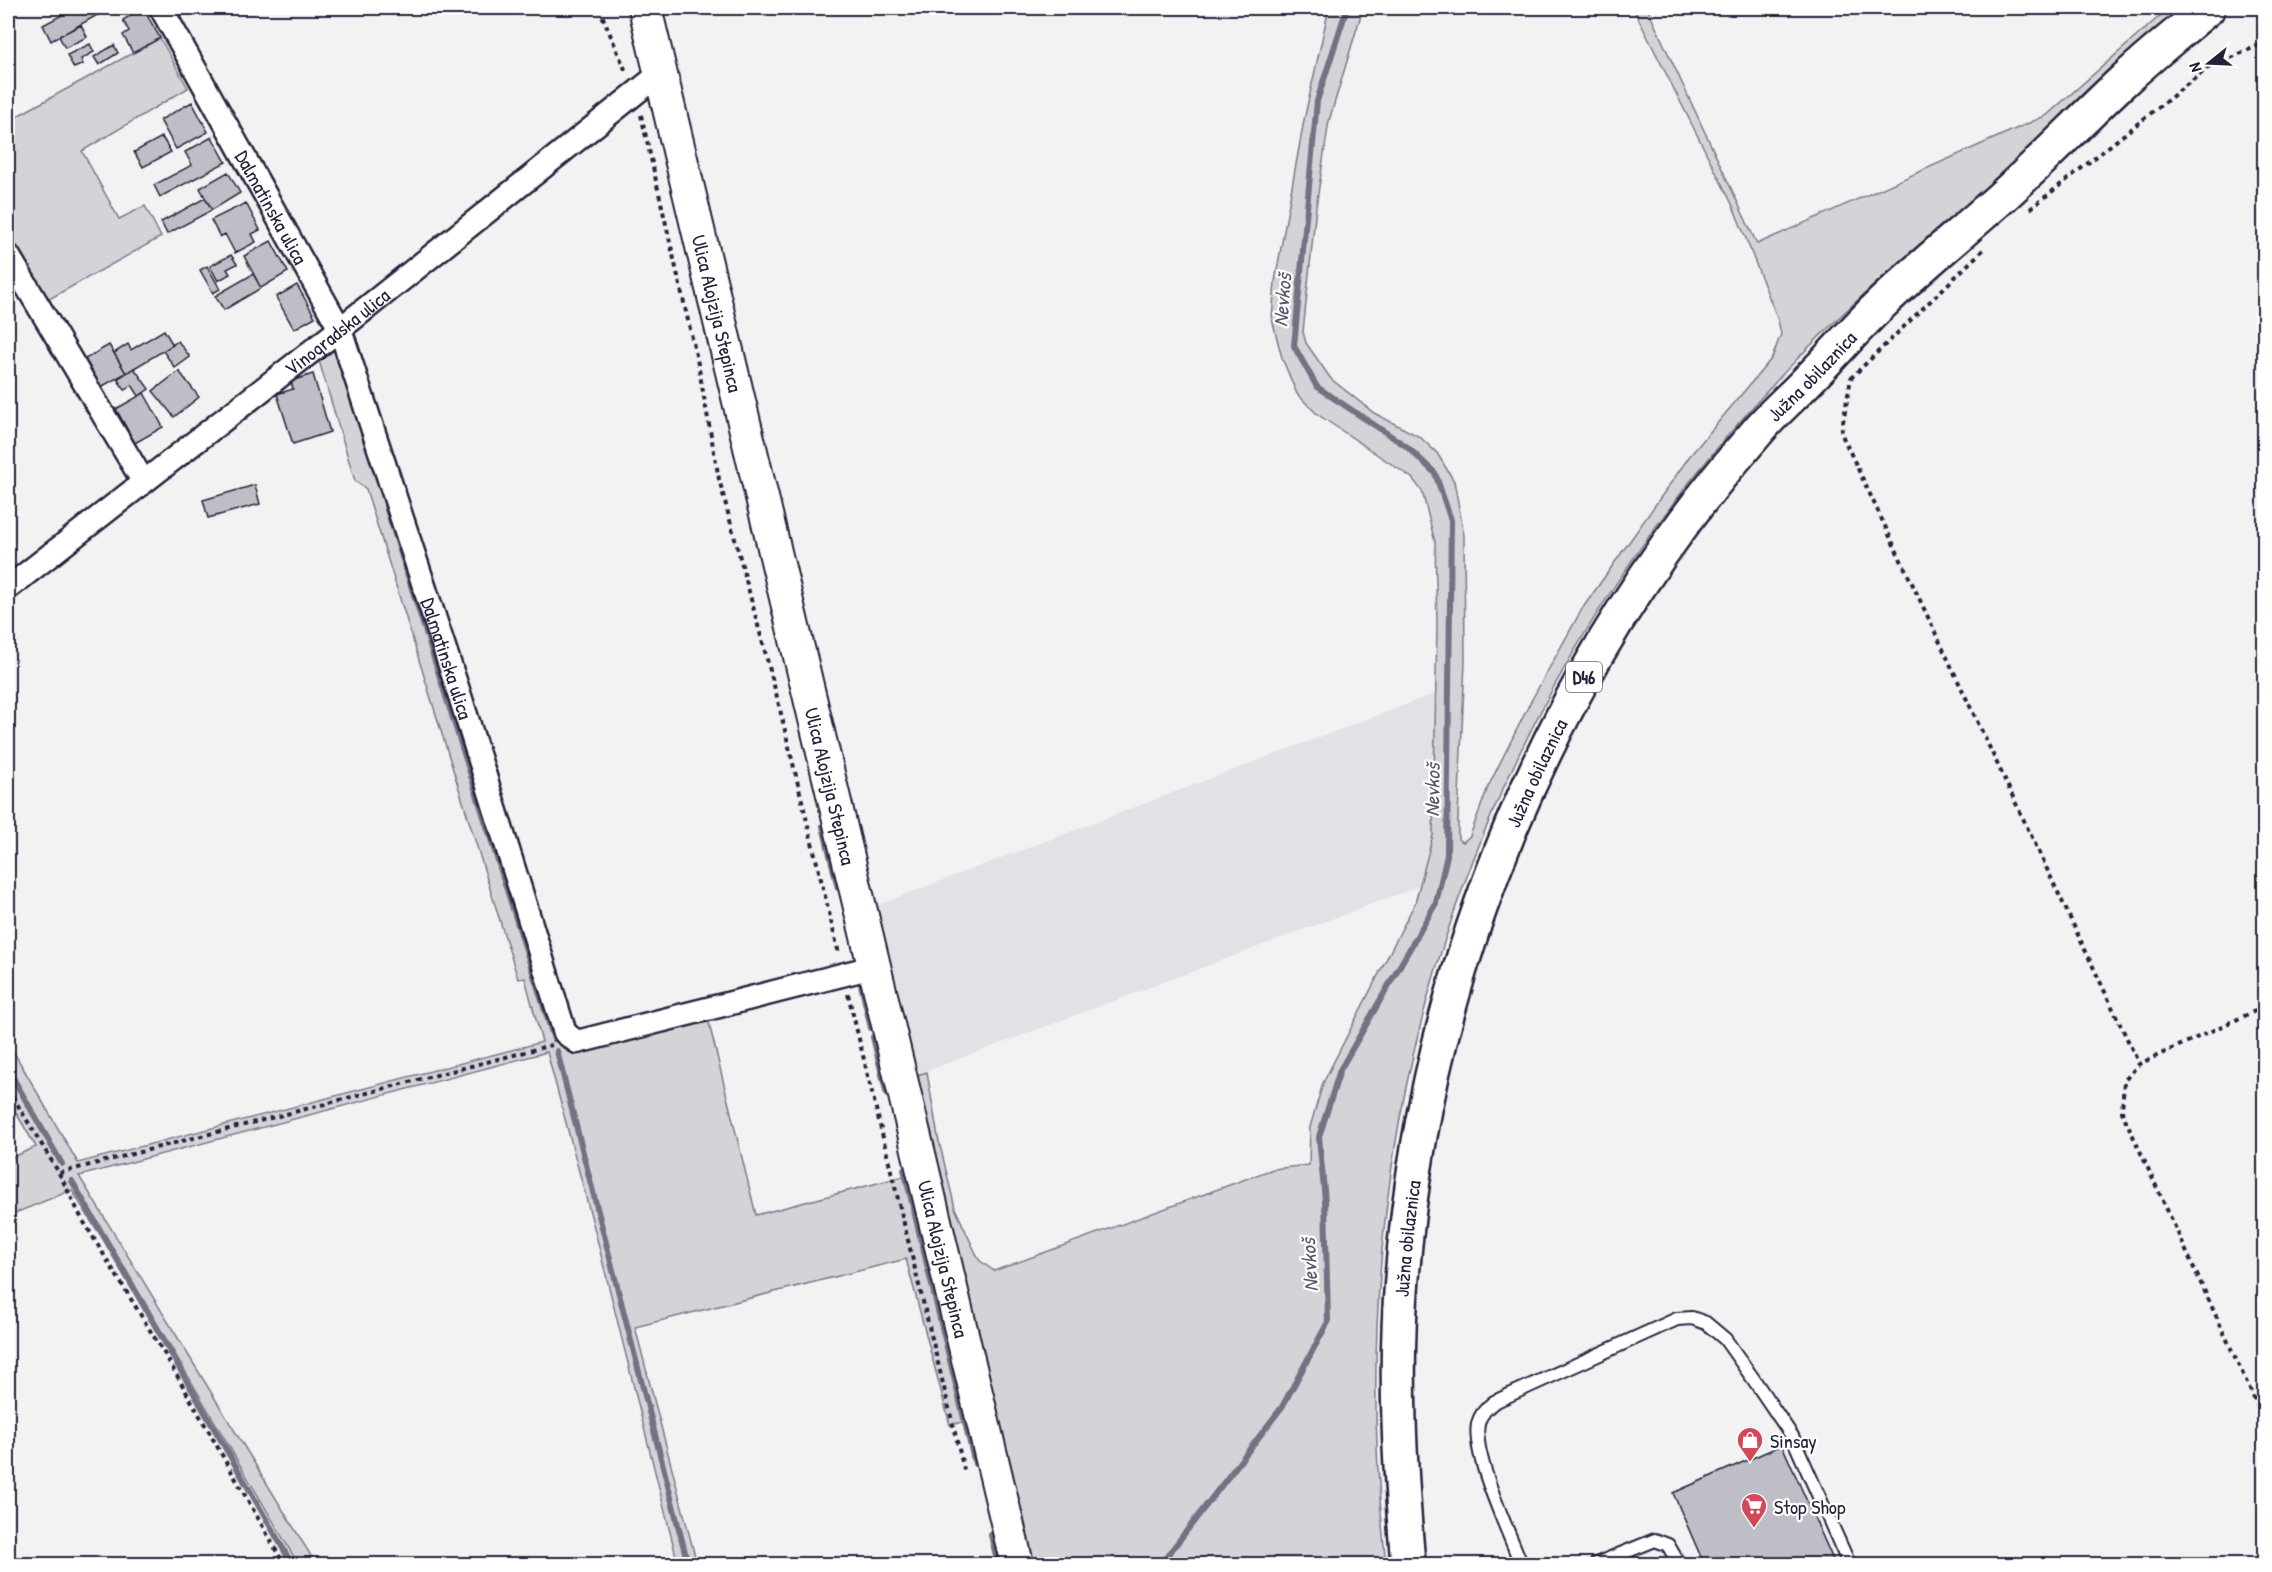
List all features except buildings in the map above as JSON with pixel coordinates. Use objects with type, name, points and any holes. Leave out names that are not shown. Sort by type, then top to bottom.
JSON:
[{"type":"main road","name":"Ulica Alojzija Stepinca","points":[[645,8],[662,72],[858,971],[1017,1564]]},
{"type":"main road","name":"Južna obilaznica","points":[[1408,1564],[1400,1464],[1399,1341],[1408,1215],[1418,1140],[1438,1046],[1476,920],[1508,834],[1548,744],[1581,681],[1634,593],[1758,431],[1880,305],[2008,192],[2126,78],[2208,8]]},
{"type":"street","name":"Dalmatinska ulica","points":[[161,8],[340,329],[460,696],[558,1014],[569,1039]]},
{"type":"street","name":"Vinogradska ulica","points":[[8,588],[340,329],[662,72]]},
{"type":"street","points":[[8,255],[143,481]]},
{"type":"street","points":[[569,1039],[578,1042],[858,971]]},
{"type":"lane","points":[[1521,1564],[1479,1449],[1478,1421],[1484,1411],[1494,1402],[1677,1319],[1692,1318],[1706,1323],[1725,1339],[1792,1436],[1849,1564]]},
{"type":"lane","points":[[1596,1564],[1655,1540],[1668,1545],[1679,1564]]},
{"type":"path","points":[[599,8],[635,93],[698,364],[719,479],[776,693],[858,971],[965,1474]]},
{"type":"path","points":[[2024,213],[2208,68],[2265,44]]},
{"type":"path","points":[[1990,244],[1851,378],[1841,433],[2139,1064]]},
{"type":"path","points":[[2265,1007],[2139,1064],[2124,1081],[2122,1112],[2265,1420]]},
{"type":"path","points":[[59,1173],[512,1056],[569,1039]]},
{"type":"path","points":[[8,1089],[59,1173],[82,1219],[167,1358],[284,1564]]},
{"type":"shaded area","points":[[1329,8],[1363,8],[1329,121],[1316,207],[1303,332],[1306,343],[1331,379],[1374,413],[1420,437],[1437,453],[1454,481],[1464,535],[1465,662],[1458,817],[1458,839],[1463,842],[1470,836],[1488,787],[1531,701],[1582,609],[1689,457],[1772,358],[1781,334],[1778,320],[1733,206],[1633,8],[1647,8],[1757,244],[2047,115],[2169,8],[2191,8],[1884,276],[1803,353],[1691,481],[1595,616],[1516,760],[1455,910],[1410,1067],[1384,1229],[1376,1394],[1386,1564],[1028,1564],[911,1077],[927,1072],[938,1137],[955,1208],[979,1260],[994,1271],[1273,1169],[1309,1165],[1310,1127],[1323,1083],[1415,903],[1433,835],[1437,623],[1435,542],[1422,491],[1412,478],[1317,414],[1297,394],[1282,358],[1272,319],[1275,281],[1304,120]]},
{"type":"shaded area","points":[[160,38],[188,88],[82,151],[119,219],[145,206],[161,237],[42,303],[8,245],[8,121]]},
{"type":"shaded area","points":[[335,342],[567,1052],[708,1019],[756,1215],[912,1174],[974,1419],[950,1425],[906,1259],[635,1327],[697,1564],[678,1564],[595,1231],[547,1052],[79,1176],[316,1564],[298,1564],[126,1270],[92,1223],[72,1190],[8,1216],[8,1159],[36,1147],[8,1099],[8,1042],[78,1163],[542,1042],[525,978],[518,979],[366,489],[355,481],[317,354]]},
{"type":"shaded area","points":[[1436,693],[1433,835],[1420,886],[911,1077],[872,907]]},
{"type":"waterway","name":"Nevkoš","points":[[1161,1564],[1282,1407],[1328,1322],[1325,1201],[1319,1137],[1340,1070],[1436,903],[1447,855],[1451,520],[1435,473],[1406,446],[1317,387],[1294,346],[1317,101],[1347,8]]},
{"type":"waterway","points":[[386,506],[554,1039]]},
{"type":"waterway","points":[[823,826],[838,888]]},
{"type":"waterway","points":[[860,980],[871,1028]]},
{"type":"waterway","points":[[873,1037],[887,1095]]},
{"type":"waterway","points":[[557,1051],[688,1564]]},
{"type":"waterway","points":[[8,1069],[62,1164]]},
{"type":"waterway","points":[[904,1169],[975,1464]]},
{"type":"waterway","points":[[72,1181],[292,1564]]},
{"type":"waterway","points":[[991,1535],[998,1564]]},
{"type":"place","name":"Sinsay","points":[[1750,1463]]},
{"type":"place","name":"Stop Shop","points":[[1754,1529]]}]
